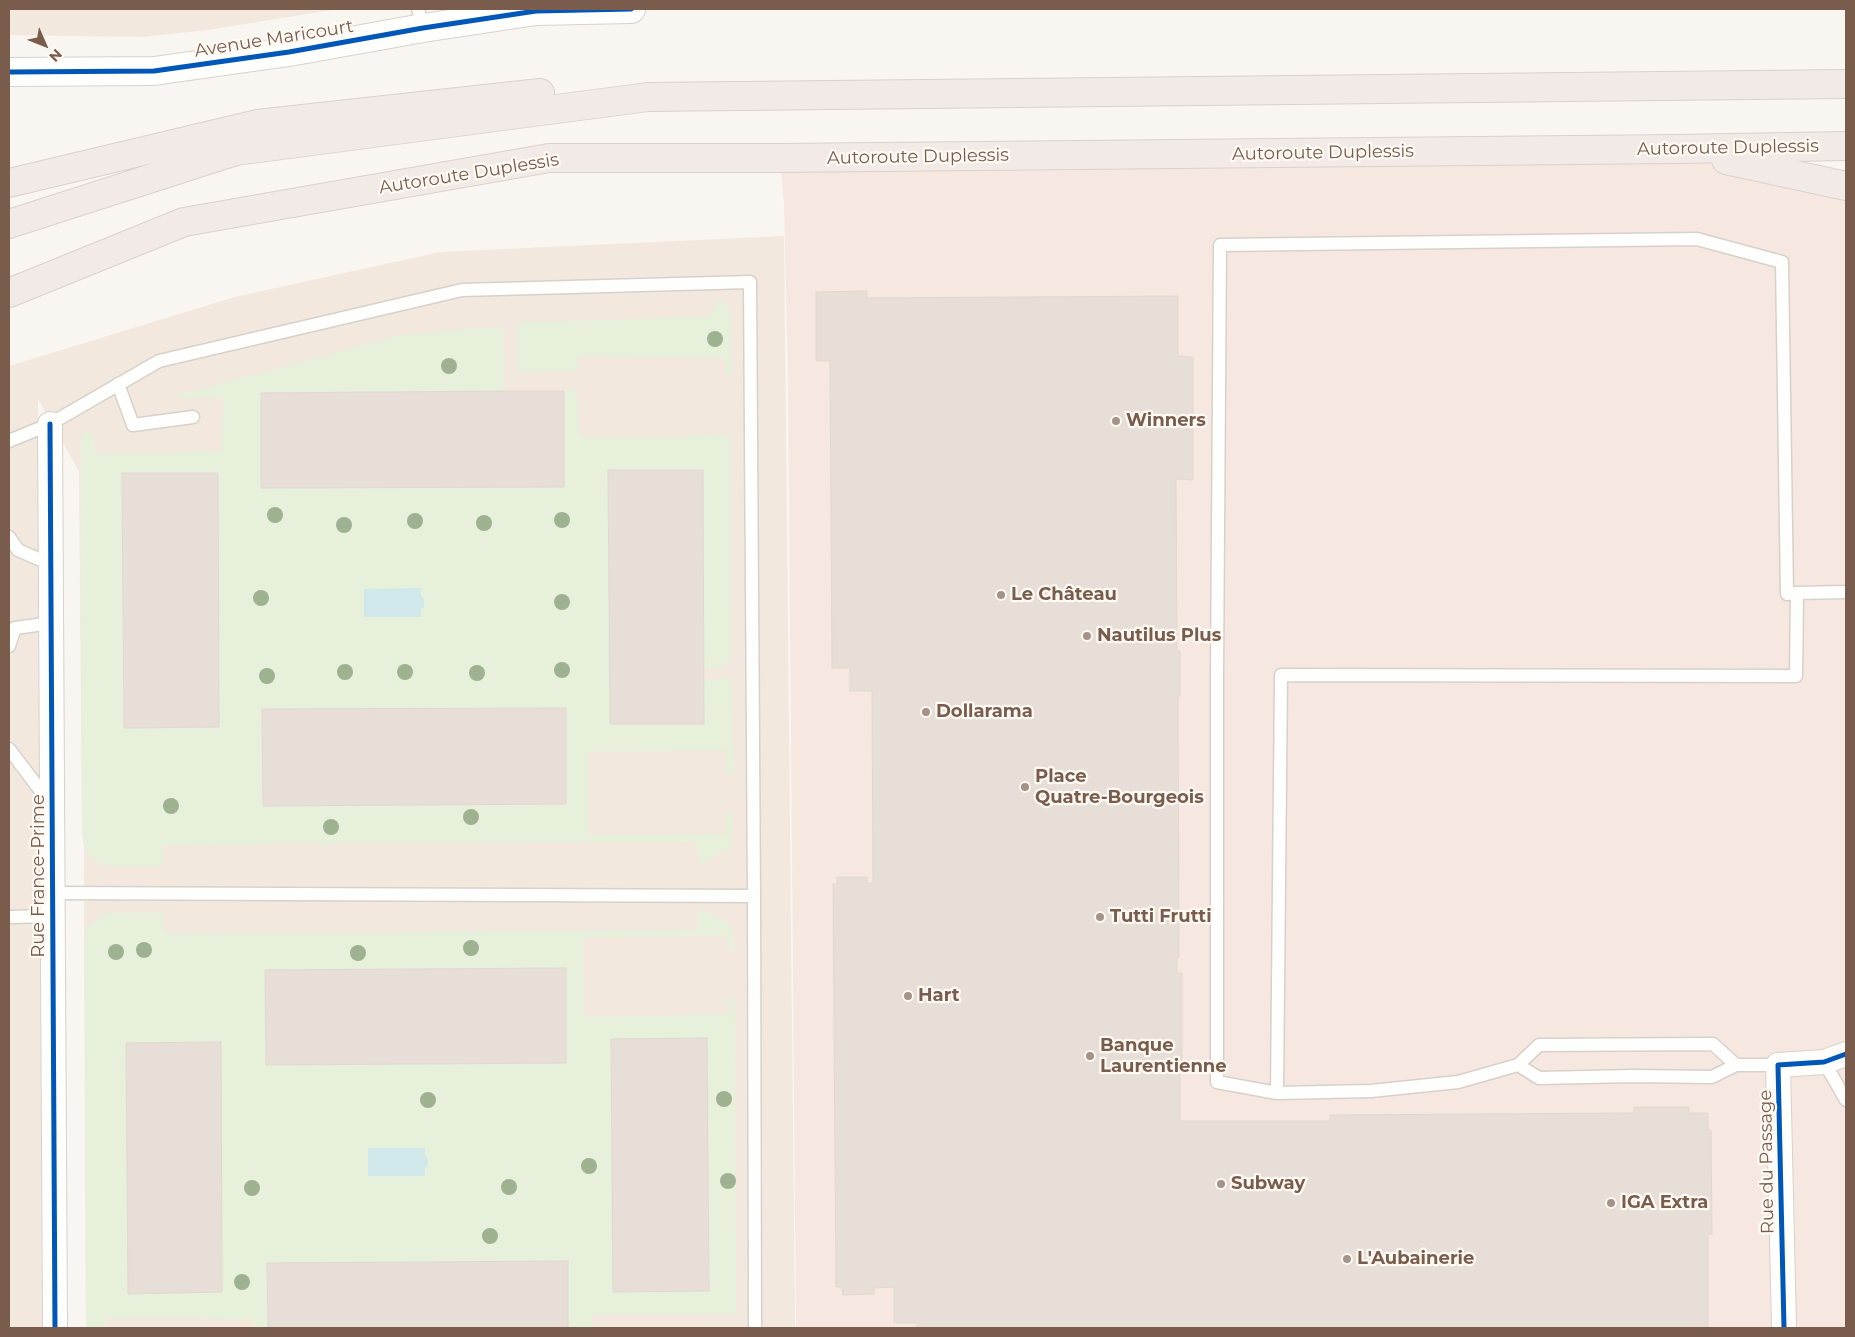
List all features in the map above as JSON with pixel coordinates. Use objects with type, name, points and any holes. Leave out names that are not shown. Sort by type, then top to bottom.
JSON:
[{"type":"highway","points":[[9,183],[257,124],[573,89],[648,97],[1846,84]]},
{"type":"highway","points":[[9,224],[236,151],[648,97]]},
{"type":"highway","name":"Autoroute Duplessis","points":[[9,292],[184,222],[549,158],[780,158],[1675,150],[1846,146]]},
{"type":"highway","points":[[1675,150],[1846,186]]},
{"type":"street","name":"Avenue Maricourt","points":[[9,72],[154,70],[289,52],[420,18],[536,10],[631,9]]},
{"type":"street","name":"Rue France-Prime","points":[[50,424],[55,1328]]},
{"type":"street","name":"Rue du Passage","points":[[1784,1328],[1778,1065],[1824,1062],[1846,1054]]},
{"type":"lane","points":[[1736,1065],[1713,1044],[1539,1045],[1518,1065],[1458,1082],[1371,1091],[1277,1093],[1217,1082],[1220,245],[1697,238],[1782,262],[1787,594],[1846,592]]},
{"type":"lane","points":[[9,441],[50,424],[159,362],[462,290],[750,282],[755,1328]]},
{"type":"lane","points":[[118,384],[133,425],[194,417]]},
{"type":"lane","points":[[9,537],[18,550],[50,564]]},
{"type":"lane","points":[[1277,1093],[1281,675],[1796,676],[1797,593]]},
{"type":"lane","points":[[9,646],[16,628],[51,623]]},
{"type":"lane","points":[[9,749],[52,805]]},
{"type":"lane","points":[[9,917],[52,905],[754,896]]},
{"type":"lane","points":[[1824,1062],[1846,1100]]},
{"type":"lane","points":[[1518,1065],[1539,1078],[1712,1077],[1736,1065],[1778,1065]]},
{"type":"shaded area","points":[[9,9],[338,9],[208,30],[141,37],[9,35]]},
{"type":"shaded area","points":[[1675,149],[1846,186],[1846,1328],[796,1328],[788,376],[784,204],[780,158]]},
{"type":"shaded area","points":[[784,236],[795,1328],[86,1328],[84,846],[82,833],[79,471],[38,399],[42,1328],[9,1328],[9,366],[235,297],[440,252]]},
{"type":"green space","points":[[719,299],[728,306],[731,318],[732,377],[726,377],[726,358],[579,356],[577,369],[574,371],[518,372],[517,323],[710,316]]},
{"type":"green space","points":[[503,326],[504,391],[261,393],[261,488],[564,487],[564,391],[577,388],[579,437],[731,435],[732,657],[725,665],[716,669],[704,668],[703,470],[609,470],[610,724],[704,724],[704,680],[732,678],[734,774],[726,774],[726,750],[588,752],[588,835],[726,834],[726,814],[733,814],[732,846],[703,864],[698,861],[697,842],[164,845],[163,863],[161,866],[106,866],[89,856],[84,846],[82,833],[81,437],[83,433],[88,431],[94,435],[95,453],[221,451],[224,399],[170,397],[400,335]],"holes":[[[122,473],[218,473],[219,727],[124,728]],[[566,708],[566,804],[264,806]]]},
{"type":"green space","points":[[701,909],[729,923],[734,934],[734,951],[728,951],[727,935],[583,938],[584,1017],[729,1014],[729,998],[735,997],[736,1314],[592,1315],[592,1328],[568,1328],[567,1261],[268,1263],[268,1328],[254,1328],[254,1319],[107,1318],[106,1328],[86,1328],[84,935],[97,918],[109,913],[160,912],[163,914],[164,933],[697,930],[698,912]],"holes":[[[707,1038],[709,1291],[611,1039]]]},
{"type":"water","points":[[421,588],[424,607],[421,609],[421,617],[364,617],[364,589]]},
{"type":"water","points":[[368,1148],[425,1148],[428,1166],[425,1168],[425,1176],[368,1176]]},
{"type":"building","name":"Place Quatre-Bourgeois","points":[[867,291],[867,298],[1178,296],[1178,356],[1193,357],[1193,480],[1176,479],[1177,651],[1180,651],[1180,696],[1178,696],[1179,958],[1177,958],[1177,973],[1182,973],[1180,1121],[1330,1121],[1330,1115],[1634,1113],[1634,1107],[1689,1107],[1689,1113],[1708,1113],[1708,1130],[1711,1130],[1712,1234],[1708,1234],[1708,1328],[917,1328],[917,1323],[894,1323],[894,1287],[874,1288],[874,1294],[843,1295],[842,1287],[836,1287],[833,884],[837,884],[837,877],[867,877],[867,883],[873,883],[872,691],[850,691],[850,668],[832,668],[830,361],[816,361],[816,292]]},
{"type":"building","points":[[564,391],[564,487],[261,488],[261,393]]},
{"type":"building","points":[[608,470],[703,470],[704,724],[610,724]]},
{"type":"building","points":[[122,473],[218,473],[219,727],[124,728]]},
{"type":"building","points":[[566,708],[566,804],[263,806],[262,709]]},
{"type":"building","points":[[566,968],[566,1063],[266,1065],[265,970]]},
{"type":"building","points":[[707,1038],[709,1291],[613,1292],[611,1039]]},
{"type":"building","points":[[221,1042],[222,1292],[128,1294],[126,1043]]},
{"type":"building","points":[[568,1261],[568,1328],[268,1328],[267,1263]]},
{"type":"cycle path","points":[[9,72],[154,71],[289,52],[423,28],[536,11],[631,9]]},
{"type":"cycle path","points":[[50,424],[55,1328]]},
{"type":"cycle path","points":[[1784,1328],[1778,1065],[1824,1062],[1846,1054]]},
{"type":"place","name":"Winners","points":[[1116,421]]},
{"type":"place","name":"Le Château","points":[[1001,595]]},
{"type":"place","name":"Nautilus Plus","points":[[1087,636]]},
{"type":"place","name":"Dollarama","points":[[926,712]]},
{"type":"place","name":"Place Quatre-Bourgeois","points":[[1025,787]]},
{"type":"place","name":"Tutti Frutti","points":[[1100,917]]},
{"type":"place","name":"Hart","points":[[908,996]]},
{"type":"place","name":"Banque Laurentienne","points":[[1090,1056]]},
{"type":"place","name":"Subway","points":[[1221,1184]]},
{"type":"place","name":"IGA Extra","points":[[1611,1203]]},
{"type":"place","name":"L'Aubainerie","points":[[1347,1259]]}]
